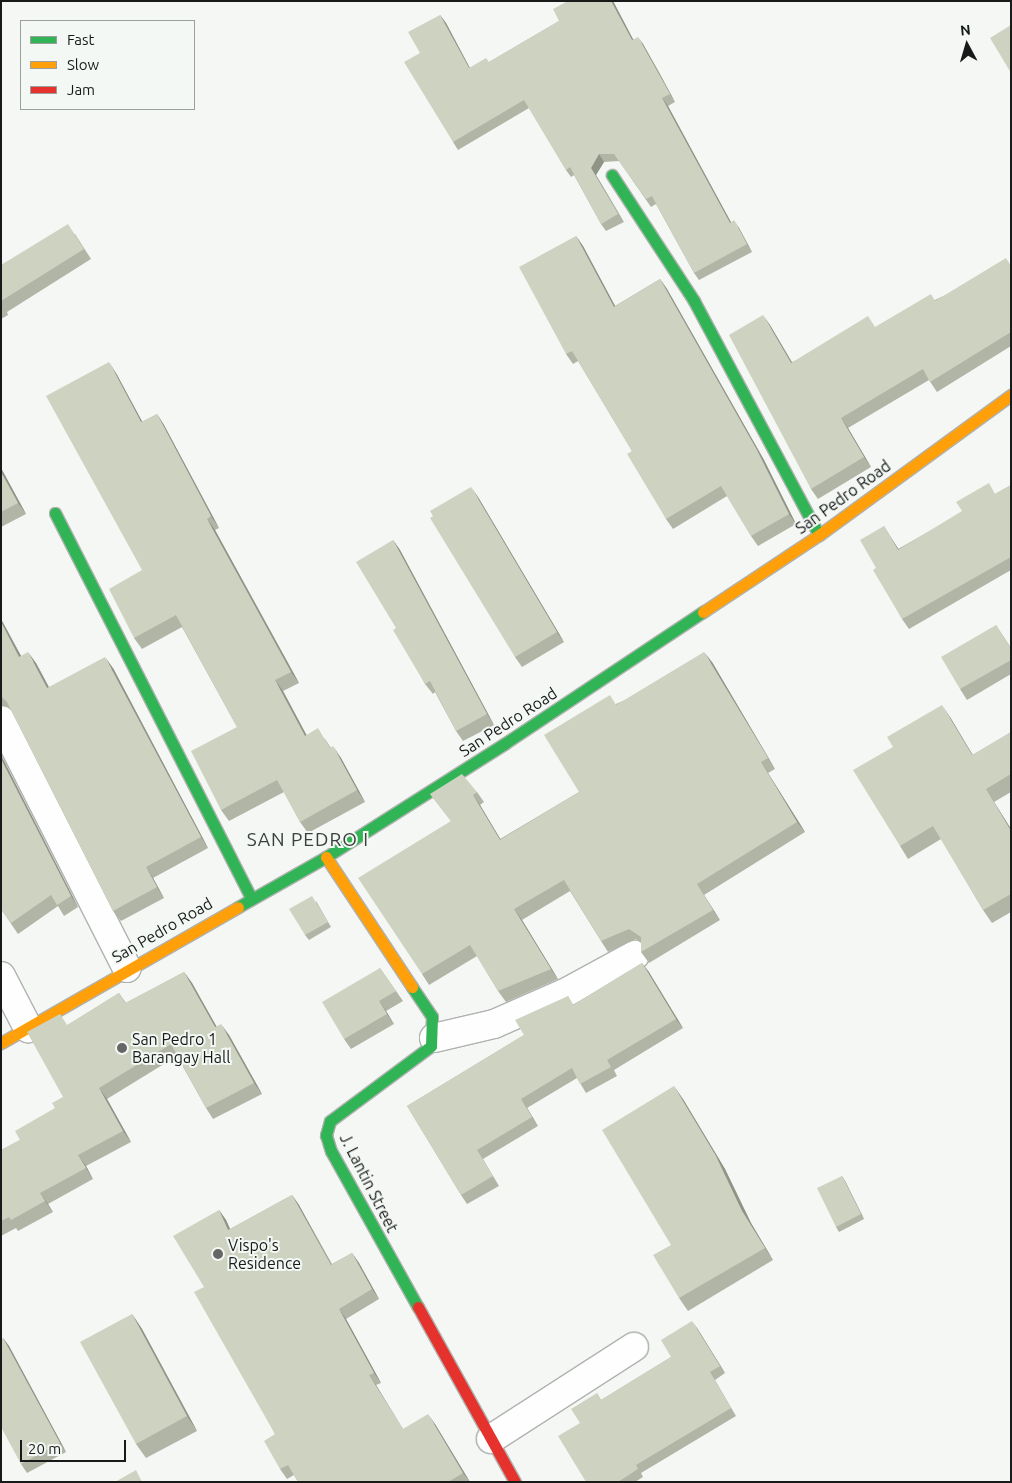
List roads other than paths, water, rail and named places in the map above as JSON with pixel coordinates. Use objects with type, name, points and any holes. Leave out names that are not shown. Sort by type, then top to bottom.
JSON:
[{"type":"street","points":[[612,176],[694,302],[778,452],[819,535]]},
{"type":"street","name":"San Pedro Road","points":[[1,1043],[127,968],[326,858],[819,535],[1011,395]]},
{"type":"street","points":[[55,513],[251,898]]},
{"type":"street","points":[[1,720],[127,968]]},
{"type":"street","points":[[326,858],[432,1018],[434,1038],[494,1024],[565,993],[635,956]]},
{"type":"street","points":[[1,976],[28,1028]]},
{"type":"street","name":"J. Lantin Street","points":[[434,1038],[425,1052],[330,1121],[326,1136],[331,1151],[515,1482]]},
{"type":"street","points":[[491,1439],[634,1347]]},
{"type":"place","name":"San Pedro 1 Barangay Hall","points":[[122,1048]]},
{"type":"place","name":"Vispo's Residence","points":[[218,1254]]},
{"type":"district","name":"SAN PEDRO I","points":[[308,840]]}]
